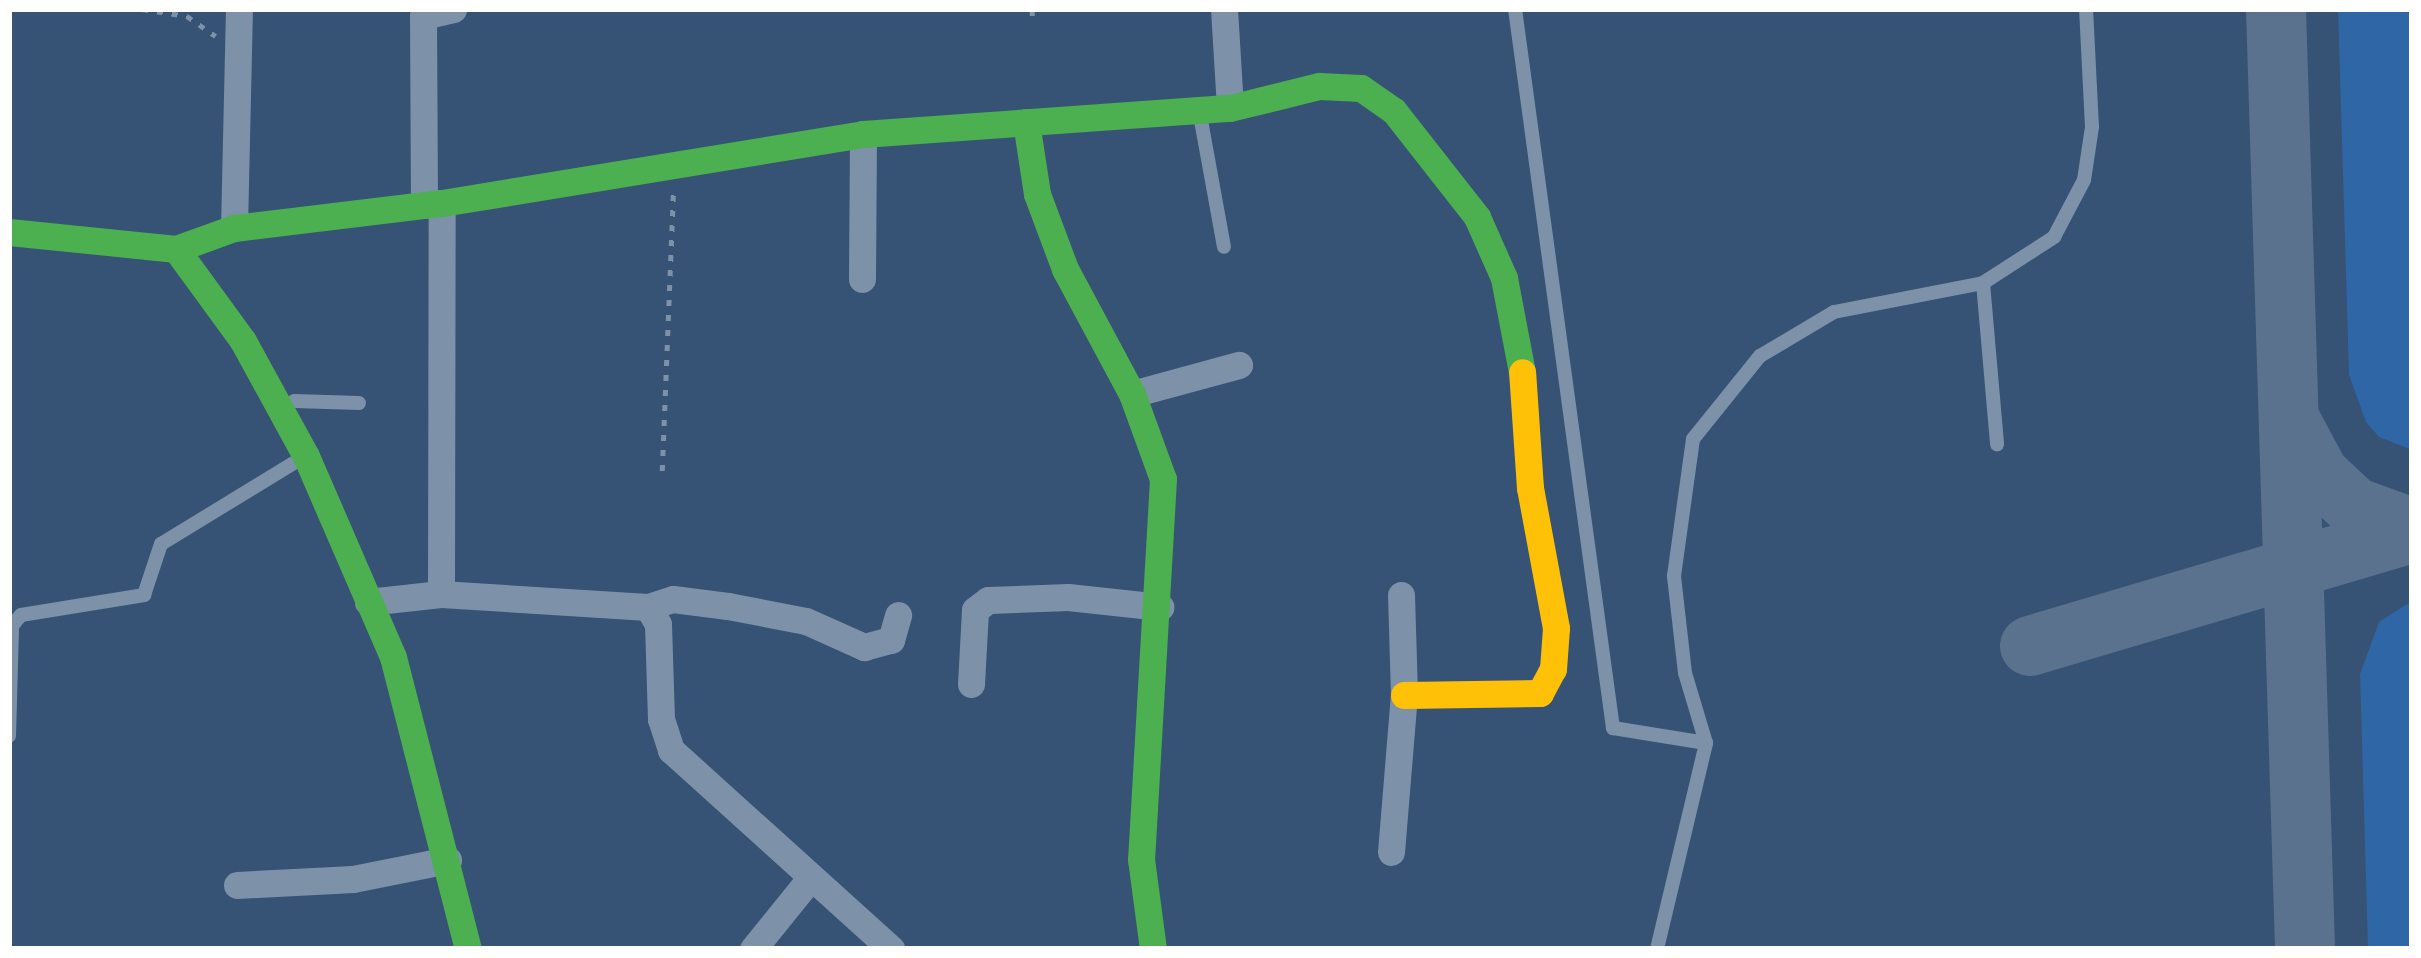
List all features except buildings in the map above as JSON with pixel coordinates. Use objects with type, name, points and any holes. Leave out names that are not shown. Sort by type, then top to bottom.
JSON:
[{"type":"street","points":[[234,228],[239,9]]},
{"type":"street","points":[[441,594],[433,204],[423,13],[453,9]]},
{"type":"street","points":[[1224,9],[1230,108]]},
{"type":"street","points":[[9,232],[176,249],[234,228],[433,204],[863,134],[1230,108],[1319,86],[1361,88],[1394,110],[1438,160],[1477,217],[1504,278],[1520,346],[1530,488],[1556,628],[1553,669],[1540,693],[1403,695]]},
{"type":"street","points":[[1026,122],[1037,194],[1065,269],[1132,394],[1163,479],[1160,608],[1142,817],[1153,949]]},
{"type":"street","points":[[862,279],[863,134]]},
{"type":"street","points":[[176,249],[286,401],[393,658],[468,949]]},
{"type":"street","points":[[1132,394],[1239,365]]},
{"type":"street","points":[[368,602],[441,594],[649,607],[673,599],[806,621],[864,647],[891,640],[898,615]]},
{"type":"street","points":[[1391,852],[1403,695],[1401,595]]},
{"type":"street","points":[[971,684],[975,610],[988,600],[1068,596],[1160,608]]},
{"type":"street","points":[[649,607],[658,624],[663,738],[891,949]]},
{"type":"street","points":[[237,885],[353,879],[448,860]]},
{"type":"street","points":[[753,949],[811,877]]},
{"type":"lane","points":[[1515,9],[1613,728],[1706,743]]},
{"type":"lane","points":[[1657,949],[1706,743],[1685,673],[1674,576],[1693,440],[1760,356],[1834,312],[1983,283],[2054,237],[2073,209],[2092,127],[2086,9]]},
{"type":"lane","points":[[1199,110],[1224,247]]},
{"type":"lane","points":[[1983,283],[1997,444]]},
{"type":"lane","points":[[286,401],[359,403]]},
{"type":"lane","points":[[9,736],[11,626],[21,615],[144,595],[161,544],[306,456]]},
{"type":"path","points":[[142,9],[187,16],[240,53]]},
{"type":"path","points":[[662,471],[674,164]]},
{"type":"shaded area","points":[[2338,9],[2412,9],[2412,450],[2379,437],[2366,422],[2349,375]]},
{"type":"shaded area","points":[[2412,601],[2412,949],[2368,949],[2360,674],[2379,622]]},
{"type":"taxiway","points":[[2276,9],[2305,949]]},
{"type":"taxiway","points":[[2289,418],[2319,474],[2354,507],[2412,528]]},
{"type":"taxiway","points":[[2030,646],[2412,533]]},
{"type":"traffic: fast","points":[[176,249],[234,228],[442,203],[863,134],[1230,108],[1319,86],[1361,88],[1394,111],[1477,217],[1504,278],[1522,372]]},
{"type":"traffic: fast","points":[[1026,122],[1037,194],[1065,269],[1132,394],[1163,479],[1141,859],[1153,949]]},
{"type":"traffic: fast","points":[[9,232],[176,249],[243,341],[306,456],[393,657],[468,949]]},
{"type":"traffic: slow","points":[[1404,695],[1540,693],[1553,669],[1556,628],[1530,488],[1522,372]]}]
